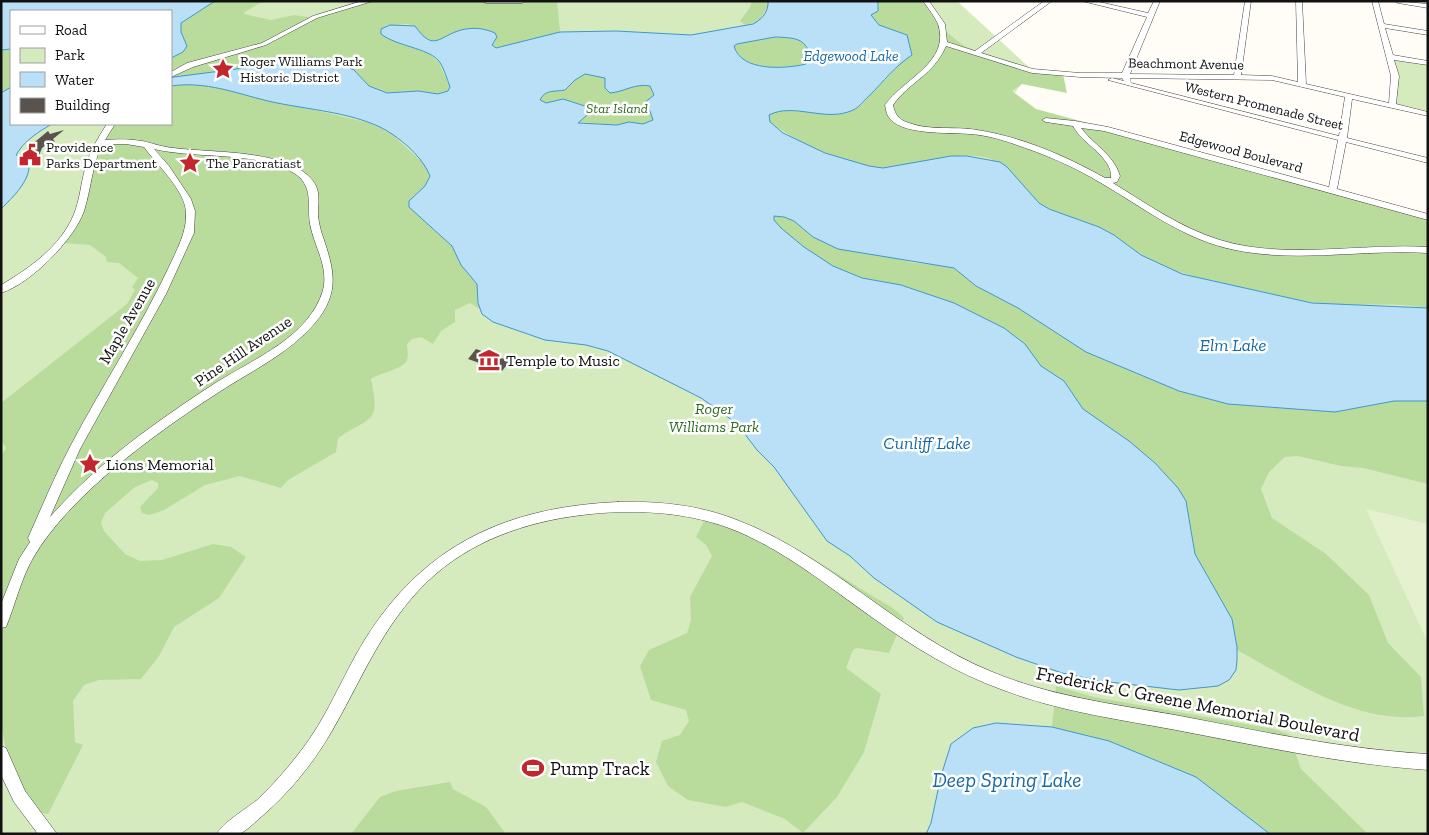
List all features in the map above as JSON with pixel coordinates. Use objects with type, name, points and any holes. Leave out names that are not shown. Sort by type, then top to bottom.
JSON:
[{"type":"street","points":[[172,75],[190,65],[264,44],[324,14],[370,1]]},
{"type":"street","points":[[486,1],[522,1]]},
{"type":"street","points":[[926,1],[942,26],[944,43],[938,58],[926,72],[890,100],[888,109],[895,119],[914,128],[966,130],[1015,141],[1055,156],[1104,181],[1175,226],[1234,247],[1284,252],[1384,248],[1428,250]]},
{"type":"street","points":[[976,53],[1049,1]]},
{"type":"street","points":[[1085,1],[1151,16]]},
{"type":"street","points":[[1130,85],[1125,76],[1157,1]]},
{"type":"street","points":[[1237,77],[1248,1]]},
{"type":"street","points":[[1299,1],[1302,84]]},
{"type":"street","points":[[1375,1],[1395,76],[1392,106]]},
{"type":"street","points":[[1398,1],[1428,6]]},
{"type":"street","points":[[1382,25],[1428,33]]},
{"type":"street","name":"Beachmont Avenue","points":[[944,43],[1027,70],[1094,75],[1272,78],[1428,114]]},
{"type":"street","points":[[1390,57],[1428,63]]},
{"type":"street","name":"Western Promenade Street","points":[[1094,75],[1428,160]]},
{"type":"street","points":[[1332,191],[1339,163],[1349,95]]},
{"type":"street","name":"Edgewood Boulevard","points":[[1046,120],[1076,123],[1105,129],[1428,217]]},
{"type":"street","points":[[1076,123],[1077,128],[1115,170],[1115,178],[1111,181],[1104,181]]},
{"type":"street","points":[[1,290],[44,260],[68,232],[79,212],[90,162],[110,125]]},
{"type":"street","points":[[100,142],[130,142],[147,145]]},
{"type":"street","name":"Pine Hill Avenue","points":[[25,559],[49,527],[110,467],[171,418],[292,338],[314,316],[323,303],[328,290],[328,267],[315,228],[314,193],[311,184],[305,177],[288,167],[267,160],[178,151],[147,145]]},
{"type":"street","name":"Maple Avenue","points":[[25,559],[75,448],[161,294],[189,233],[191,211],[187,199],[166,168],[147,145]]},
{"type":"street","name":"Frederick C Greene Memorial Boulevard","points":[[225,834],[261,807],[296,769],[316,743],[369,646],[386,621],[419,581],[438,564],[459,550],[504,528],[552,515],[618,507],[654,507],[684,510],[716,518],[742,528],[823,573],[874,611],[948,658],[1002,683],[1036,694],[1085,706],[1315,749],[1385,759],[1428,762]]},
{"type":"street","points":[[1,622],[25,559]]},
{"type":"street","points":[[1,753],[18,794],[36,822],[49,834]]},
{"type":"green space","name":"Roger Williams Park","points":[[1,1],[957,1],[1032,70],[1005,106],[1428,224],[1428,834],[1,834]]},
{"type":"green space","points":[[215,1],[263,1],[244,14],[271,20],[294,15],[314,18],[370,1],[557,1],[560,32],[496,48],[492,45],[496,40],[453,33],[441,41],[431,40],[422,36],[415,26],[407,24],[385,26],[402,44],[428,53],[438,61],[450,87],[448,91],[438,94],[418,91],[387,93],[369,86],[354,70],[329,59],[317,58],[288,58],[252,67],[172,78],[172,58],[183,52],[187,46],[180,24]]},
{"type":"green space","points":[[752,1],[768,1],[768,6],[759,21],[745,25],[740,21],[749,9]]},
{"type":"green space","points":[[878,1],[923,1],[945,31],[964,46],[1025,68],[1063,74],[1067,93],[1022,84],[1012,91],[1036,109],[1428,215],[1428,308],[1399,305],[1325,304],[1192,276],[1153,261],[1108,232],[1041,204],[1034,199],[1012,173],[991,159],[964,156],[897,167],[871,167],[841,159],[808,145],[770,122],[768,115],[776,112],[845,113],[861,105],[902,62],[907,35],[879,25],[871,15],[879,6]]},
{"type":"green space","points":[[775,37],[793,38],[802,42],[809,50],[811,57],[806,64],[787,67],[765,66],[745,60],[738,54],[734,45],[737,44]]},
{"type":"green space","points":[[10,49],[10,88],[1,93],[1,50]]},
{"type":"green space","points":[[1394,59],[1428,65],[1428,111],[1396,104],[1398,77]]},
{"type":"green space","name":"Star Island","points":[[585,74],[605,78],[605,88],[618,92],[640,84],[650,86],[654,95],[645,102],[643,107],[650,111],[653,120],[643,124],[629,122],[617,125],[577,122],[587,115],[591,108],[563,99],[546,103],[540,100],[544,94],[565,90],[575,80]]},
{"type":"green space","points":[[202,84],[370,123],[392,134],[425,165],[430,176],[425,186],[409,201],[409,207],[452,246],[461,265],[477,284],[480,309],[470,303],[455,310],[455,322],[441,331],[433,344],[421,337],[412,339],[407,344],[408,357],[405,363],[371,379],[375,405],[370,418],[338,438],[336,452],[288,480],[281,488],[240,476],[205,485],[164,510],[149,515],[142,513],[140,507],[158,488],[158,483],[152,480],[135,487],[105,513],[101,523],[104,531],[125,554],[140,561],[162,560],[213,544],[231,547],[246,557],[219,598],[174,627],[159,656],[141,679],[99,680],[84,685],[73,701],[75,742],[83,745],[48,814],[39,812],[18,780],[9,759],[1,721],[1,456],[6,448],[1,440],[1,403],[127,304],[135,290],[132,287],[138,278],[119,263],[107,262],[106,257],[90,245],[64,243],[81,213],[100,154],[114,125],[172,125],[172,86]]},
{"type":"green space","points":[[774,216],[794,221],[813,237],[914,263],[946,265],[954,268],[976,286],[1018,308],[1086,352],[1179,391],[1228,404],[1335,412],[1394,401],[1428,401],[1428,484],[1363,468],[1341,466],[1298,456],[1285,457],[1269,472],[1261,489],[1272,518],[1326,554],[1369,595],[1388,643],[1421,677],[1424,716],[1399,717],[1374,714],[1350,707],[1303,687],[1237,650],[1232,619],[1195,554],[1186,500],[1129,441],[1083,409],[1064,381],[1041,366],[1025,344],[1004,328],[954,303],[901,285],[862,278],[833,266],[804,247],[781,228],[774,220]]},
{"type":"green space","points":[[1366,509],[1428,524],[1428,643]]},
{"type":"green space","points":[[708,513],[726,517],[768,533],[811,557],[891,607],[904,618],[889,653],[857,648],[853,650],[846,668],[881,694],[864,752],[837,797],[803,833],[785,819],[742,802],[726,807],[688,800],[668,786],[656,762],[662,741],[680,735],[689,721],[686,710],[651,700],[640,666],[649,650],[687,633],[691,620],[690,597],[712,556],[706,545],[696,537]]},
{"type":"green space","points":[[1056,686],[1094,697],[1273,729],[1289,734],[1301,769],[1368,834],[1270,834],[1196,777],[1109,741],[1052,727]]},
{"type":"green space","points":[[450,782],[453,789],[486,807],[506,834],[351,834],[380,797],[396,791]]},
{"type":"water","points":[[1,1],[215,1],[181,23],[181,32],[187,46],[183,52],[172,58],[172,10],[10,10],[10,49],[1,50]]},
{"type":"water","name":"Cunliff Lake","points":[[768,1],[878,1],[878,11],[871,15],[879,25],[907,35],[912,55],[895,69],[855,109],[832,114],[789,111],[769,115],[770,122],[783,133],[825,153],[869,166],[883,168],[951,156],[967,156],[1000,162],[1007,167],[1039,203],[1049,209],[1099,227],[1114,235],[1141,255],[1182,274],[1312,303],[1428,308],[1428,401],[1394,401],[1335,412],[1228,404],[1179,391],[1086,352],[1018,308],[976,286],[954,268],[838,249],[813,237],[794,221],[774,216],[774,220],[781,228],[804,247],[833,266],[862,278],[901,285],[954,303],[1004,328],[1025,344],[1041,366],[1064,381],[1083,409],[1129,441],[1155,463],[1178,488],[1186,501],[1195,554],[1232,619],[1237,647],[1237,660],[1236,670],[1229,680],[1218,686],[1179,690],[1100,681],[1062,673],[1016,657],[937,622],[874,578],[850,556],[827,541],[774,467],[757,450],[738,425],[701,398],[608,351],[586,345],[545,340],[493,322],[482,314],[478,303],[477,284],[461,265],[452,246],[409,207],[409,201],[425,186],[430,176],[424,164],[392,134],[349,116],[268,101],[208,86],[172,86],[172,78],[174,77],[252,67],[288,58],[317,58],[329,59],[354,70],[369,86],[387,93],[418,91],[438,94],[448,91],[450,87],[439,61],[427,53],[387,38],[381,34],[381,29],[390,25],[415,26],[427,39],[432,41],[461,30],[483,29],[495,33],[497,37],[492,45],[496,48],[560,32],[616,31],[691,35],[753,24],[764,15]],"holes":[[[775,37],[793,38],[802,42],[809,50],[811,57],[806,64],[787,67],[765,67],[745,60],[738,54],[734,46]],[[585,74],[605,78],[605,88],[610,93],[639,86],[650,86],[654,95],[643,104],[650,111],[653,120],[643,124],[629,122],[617,125],[578,123],[587,115],[591,108],[563,99],[546,103],[540,100],[547,93],[565,90],[575,80]]]},
{"type":"water","points":[[10,88],[10,125],[50,125],[27,141],[16,155],[20,156],[19,159],[25,158],[26,165],[29,165],[29,171],[20,189],[1,209],[1,93]]},
{"type":"water","name":"Deep Spring Lake","points":[[996,723],[1052,727],[1109,741],[1196,777],[1270,834],[926,834],[931,823],[941,776],[951,744],[973,728]]},
{"type":"building","points":[[64,130],[53,139],[55,142],[47,144],[42,148],[36,163],[26,166],[24,151],[48,131],[50,134]]},
{"type":"building","name":"Temple to Music","points":[[476,349],[510,361],[502,371],[468,359]]},
{"type":"place","name":"Roger Williams Park Historic District","points":[[223,69]]},
{"type":"place","name":"Providence Parks Department","points":[[30,155]]},
{"type":"place","name":"The Pancratiast","points":[[190,163]]},
{"type":"place","name":"Temple to Music","points":[[489,360]]},
{"type":"place","name":"Lions Memorial","points":[[90,464]]},
{"type":"place","name":"Pump Track","points":[[533,768]]},
{"type":"water label","name":"Edgewood Lake","points":[[851,56]]},
{"type":"water label","name":"Elm Lake","points":[[1233,345]]}]
